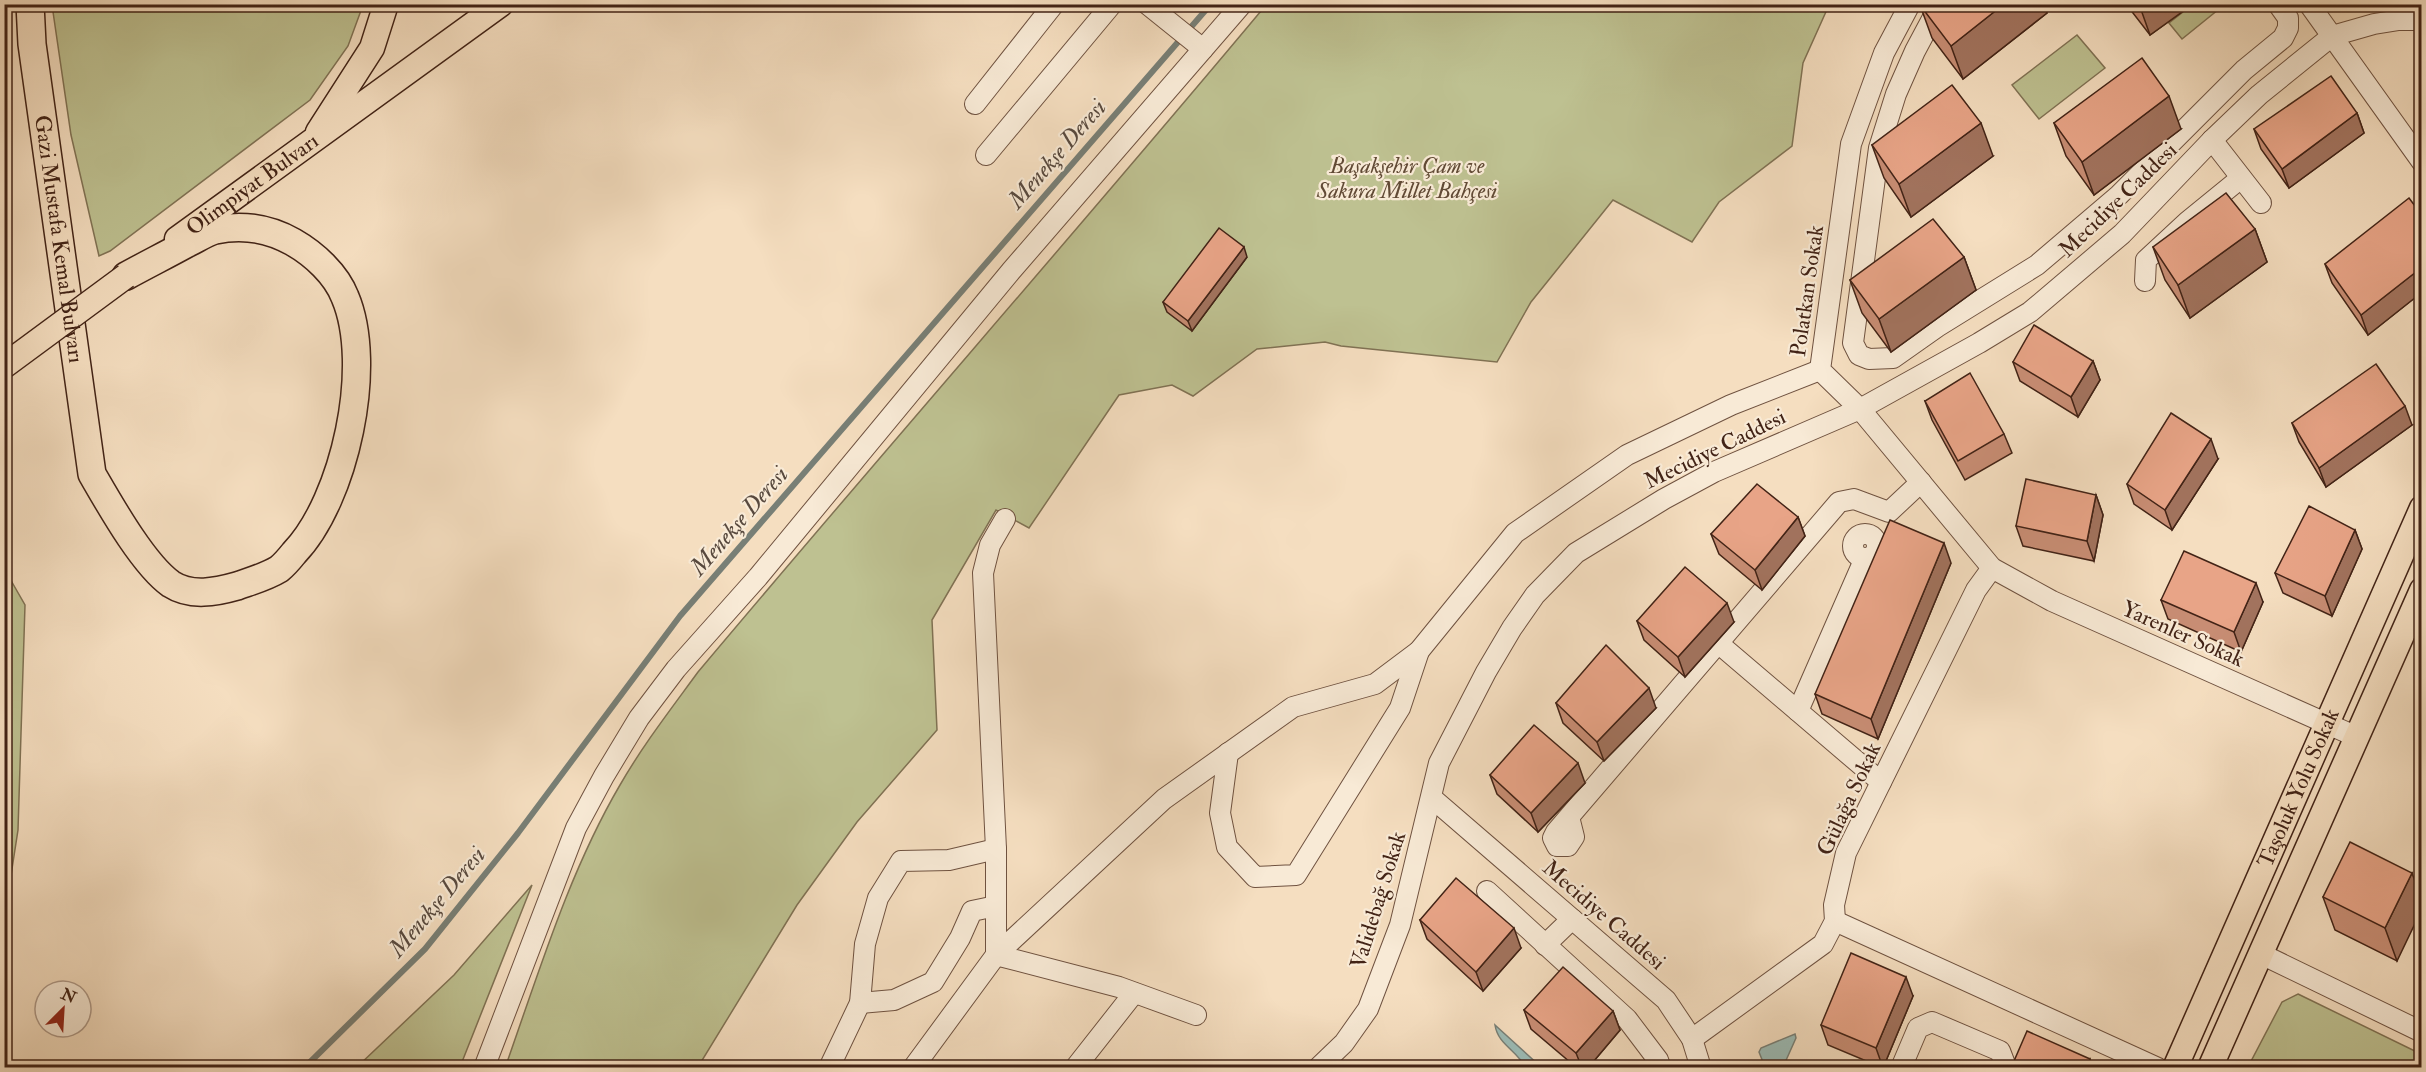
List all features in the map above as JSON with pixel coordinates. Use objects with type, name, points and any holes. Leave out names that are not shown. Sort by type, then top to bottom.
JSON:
[{"type":"highway","name":"Gazi Mustafa Kemal Bulvarı","points":[[30,4],[32,44],[92,474],[121,523],[153,565],[172,584],[192,592],[220,591],[254,580],[280,568],[309,537],[323,512],[339,471],[356,389],[357,341],[345,296],[328,269],[303,247],[276,232],[246,226],[213,231],[126,276]]},
{"type":"main road","points":[[310,144],[372,48],[386,4]]},
{"type":"main road","name":"Olimpiyat Bulvarı","points":[[4,366],[501,4]]},
{"type":"main road","name":"Taşoluk Yolu Sokak","points":[[2175,1068],[2421,508]]},
{"type":"main road","name":"Taşoluk Yolu Sokak","points":[[2210,1068],[2421,590]]},
{"type":"street","points":[[975,104],[1054,4]]},
{"type":"street","points":[[986,154],[1112,4]]},
{"type":"street","points":[[1147,4],[1203,50]]},
{"type":"street","points":[[484,1068],[576,828],[639,718],[676,669],[758,577],[1011,271],[1242,4]]},
{"type":"street","name":"Polatkan Sokak","points":[[1910,4],[1884,53],[1851,144],[1820,370],[1860,409],[1992,568]]},
{"type":"street","points":[[1940,4],[1915,51],[1896,94],[1879,148],[1853,344],[1859,355],[1869,359],[1893,358],[1937,327],[2037,265],[2111,202],[2244,70],[2283,38],[2288,27],[2288,18],[2278,4]]},
{"type":"street","points":[[2309,4],[2421,162]]},
{"type":"street","name":"Mecidiye Caddesi","points":[[1701,1068],[1692,1039],[1666,1000],[1432,798],[1439,762],[1512,628],[1535,595],[1576,552],[1714,472],[1860,409],[2030,312],[2122,234],[2212,140],[2259,95],[2332,36],[2374,24],[2399,20],[2421,20]]},
{"type":"street","points":[[2212,140],[2261,203]]},
{"type":"street","points":[[2145,281],[2145,260],[2241,178]]},
{"type":"street","points":[[913,1068],[996,955],[1164,800],[1293,707],[1375,684],[1419,651],[1515,533],[1627,455],[1731,405],[1820,370]]},
{"type":"street","points":[[1569,817],[1839,502],[1854,499],[1889,512],[1921,482]]},
{"type":"street","points":[[996,955],[996,849],[983,573],[990,545],[1005,519]]},
{"type":"street","points":[[1798,711],[1865,558]]},
{"type":"street","name":"Yarenler Sokak","points":[[1992,568],[2052,601],[2357,737]]},
{"type":"street","name":"Gülağa Sokak","points":[[1692,1039],[1823,944],[1834,921],[1835,898],[1846,854],[1976,590],[1992,568]]},
{"type":"street","points":[[1718,643],[1881,782]]},
{"type":"street","points":[[1228,753],[1220,813],[1227,847],[1255,877],[1296,875],[1400,708],[1419,651]]},
{"type":"street","name":"Validebağ Sokak","points":[[1318,1068],[1344,1043],[1368,1009],[1400,926],[1432,798]]},
{"type":"street","points":[[829,1068],[860,1003],[864,944],[878,898],[901,861],[949,860],[996,849]]},
{"type":"street","points":[[1487,891],[1627,1019],[1658,1060],[1661,1068]]},
{"type":"street","points":[[860,1003],[894,1000],[933,982],[960,938],[972,911],[996,906]]},
{"type":"street","points":[[1545,945],[1572,919]]},
{"type":"street","points":[[1834,921],[2158,1068]]},
{"type":"street","points":[[2261,954],[2421,1032]]},
{"type":"street","points":[[996,955],[1134,993],[1196,1015]]},
{"type":"street","points":[[1075,1068],[1134,993]]},
{"type":"street","points":[[1901,1068],[1918,1028],[1932,1022],[2000,1051],[2005,1064],[2003,1068]]},
{"type":"green space","points":[[52,4],[363,5],[348,46],[310,100],[110,251],[99,256],[71,135]]},
{"type":"green space","name":"Başakşehir Çam ve Sakura Millet Bahçesi","points":[[1266,5],[1829,5],[1803,63],[1792,146],[1719,202],[1692,242],[1613,200],[1531,302],[1497,362],[1341,346],[1325,342],[1257,349],[1193,396],[1172,385],[1119,395],[1029,528],[996,510],[932,620],[937,730],[857,822],[797,905],[698,1067],[505,1068],[556,923],[585,852],[620,785],[658,727],[698,672]]},
{"type":"green space","points":[[2192,5],[2224,5],[2182,39],[2169,23]]},
{"type":"green space","points":[[2077,35],[2105,68],[2039,119],[2012,85]]},
{"type":"green space","points":[[5,570],[25,605],[18,830],[5,914]]},
{"type":"green space","points":[[532,885],[460,1067],[357,1067],[454,975]]},
{"type":"green space","points":[[2298,994],[2421,1054],[2421,1067],[2248,1067],[2282,1002]]},
{"type":"water","points":[[1495,1025],[1541,1067],[1525,1067],[1500,1038]]},
{"type":"water","points":[[1795,1034],[1796,1038],[1783,1067],[1765,1067],[1759,1052],[1761,1048]]},
{"type":"building","points":[[1920,4],[2004,4],[1951,46]]},
{"type":"building","points":[[2142,58],[2169,96],[2082,162],[2054,123]]},
{"type":"building","points":[[2331,76],[2357,113],[2282,169],[2254,129]]},
{"type":"building","points":[[1952,85],[1981,123],[1899,184],[1872,145]]},
{"type":"building","points":[[2226,193],[2255,229],[2178,285],[2153,247]]},
{"type":"building","points":[[2409,198],[2421,214],[2421,268],[2361,315],[2325,264]]},
{"type":"building","points":[[1933,219],[1964,257],[1879,319],[1850,280]]},
{"type":"building","points":[[1219,228],[1244,247],[1188,321],[1163,302]]},
{"type":"building","points":[[2034,325],[2093,361],[2071,397],[2013,362]]},
{"type":"building","points":[[2376,364],[2405,406],[2319,468],[2292,423]]},
{"type":"building","points":[[1970,373],[2004,434],[1958,461],[1925,401]]},
{"type":"building","points":[[2171,413],[2211,439],[2165,510],[2127,484]]},
{"type":"building","points":[[2026,479],[2096,495],[2087,541],[2016,526]]},
{"type":"building","points":[[1757,484],[1798,517],[1755,570],[1711,534]]},
{"type":"building","points":[[2309,506],[2355,530],[2325,596],[2275,573]]},
{"type":"building","points":[[1890,520],[1944,543],[1871,719],[1815,694]]},
{"type":"building","points":[[2184,551],[2256,583],[2234,632],[2161,600]]},
{"type":"building","points":[[1685,567],[1727,603],[1678,657],[1637,621]]},
{"type":"building","points":[[1606,645],[1649,688],[1597,742],[1556,703]]},
{"type":"building","points":[[1534,725],[1578,763],[1531,813],[1490,775]]},
{"type":"building","points":[[2350,842],[2412,873],[2385,928],[2323,897]]},
{"type":"building","points":[[1456,878],[1514,928],[1476,972],[1420,920]]},
{"type":"building","points":[[1851,953],[1906,977],[1876,1048],[1821,1025]]},
{"type":"building","points":[[1563,967],[1613,1011],[1576,1053],[1524,1010]]},
{"type":"building","points":[[2027,1031],[2090,1059],[2086,1068],[2011,1068]]},
{"type":"waterway","name":"Menekşe Deresi","points":[[304,1068],[425,949],[518,833],[680,616],[1211,4]]}]
